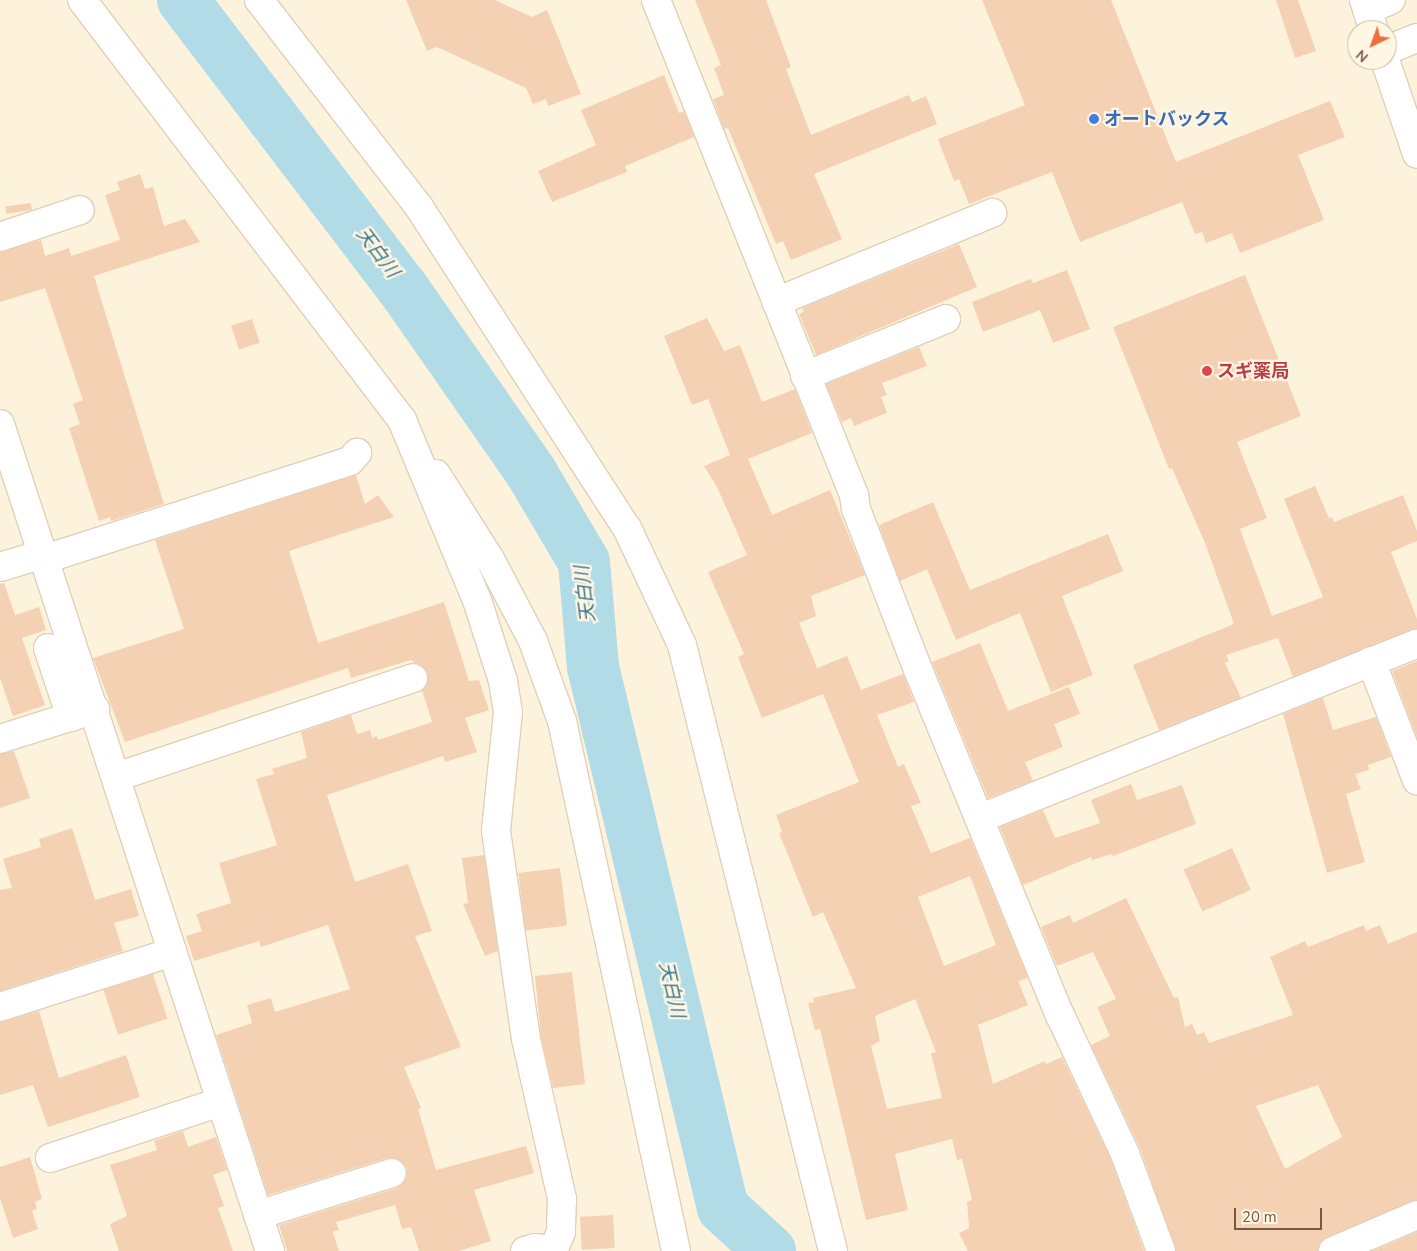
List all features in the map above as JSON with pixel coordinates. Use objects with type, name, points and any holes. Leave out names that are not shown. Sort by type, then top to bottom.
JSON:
[{"type":"street","points":[[82,0],[321,311],[402,420],[416,449],[438,510],[477,600],[503,681],[508,712],[496,831],[526,1039],[562,1199],[561,1232],[553,1251],[535,1248],[525,1251]]},
{"type":"street","points":[[259,0],[419,207],[626,528],[682,645],[786,1053],[832,1251]]},
{"type":"street","points":[[656,0],[854,495],[856,509],[919,672],[981,818],[1060,1015],[1125,1154],[1161,1251]]},
{"type":"street","points":[[1397,46],[1417,38]]},
{"type":"street","points":[[1388,70],[1417,154]]},
{"type":"street","points":[[0,236],[80,210]]},
{"type":"street","points":[[776,302],[992,213]]},
{"type":"street","points":[[805,376],[946,319]]},
{"type":"street","points":[[0,424],[44,557],[83,713]]},
{"type":"street","points":[[416,449],[443,484],[490,559],[533,641],[562,721],[676,1251]]},
{"type":"street","points":[[0,567],[44,557],[350,461],[357,453]]},
{"type":"street","points":[[981,818],[1417,644]]},
{"type":"street","points":[[48,648],[116,776],[220,1102],[270,1251]]},
{"type":"street","points":[[1371,662],[1417,780]]},
{"type":"street","points":[[116,776],[413,678]]},
{"type":"street","points":[[0,740],[83,713]]},
{"type":"street","points":[[0,1007],[172,952]]},
{"type":"street","points":[[50,1158],[220,1102]]},
{"type":"street","points":[[258,1215],[392,1173]]},
{"type":"street","points":[[1333,1251],[1417,1215]]},
{"type":"building","points":[[406,0],[495,0],[532,17],[547,10],[581,94],[548,106],[546,99],[533,104],[526,88],[437,47],[427,51]]},
{"type":"building","points":[[695,0],[766,0],[791,67],[786,69],[811,135],[909,95],[912,102],[926,96],[937,124],[814,174],[842,239],[791,260],[783,241],[776,244],[728,128],[724,129],[713,99],[724,95],[714,68],[721,65]]},
{"type":"building","name":"オートバックス","points":[[982,0],[1111,0],[1176,162],[1330,101],[1345,137],[1298,155],[1324,220],[1240,253],[1232,233],[1206,243],[1202,232],[1195,234],[1182,202],[1080,242],[1052,172],[969,204],[959,179],[954,181],[938,139],[1025,105]]},
{"type":"building","points":[[1276,0],[1298,0],[1316,51],[1295,58]]},
{"type":"building","points":[[664,75],[679,113],[684,111],[694,137],[625,166],[627,172],[552,202],[538,171],[596,145],[581,110]]},
{"type":"building","points":[[140,174],[145,189],[153,187],[164,226],[185,219],[200,242],[94,276],[164,504],[111,521],[110,517],[99,521],[69,428],[80,424],[73,404],[83,400],[45,288],[0,302],[0,252],[41,240],[45,256],[69,248],[71,256],[120,240],[105,195],[120,190],[117,182]]},
{"type":"building","points":[[31,203],[32,210],[6,214],[5,207]]},
{"type":"building","points":[[959,244],[977,287],[816,355],[799,314],[804,312],[802,308]]},
{"type":"building","points":[[1067,270],[1090,329],[1053,343],[1040,310],[983,332],[972,302],[1031,279],[1033,283]]},
{"type":"building","points":[[1245,275],[1301,416],[1237,442],[1267,518],[1240,529],[1272,616],[1323,597],[1284,499],[1315,486],[1329,518],[1332,517],[1334,522],[1403,495],[1417,531],[1417,541],[1391,552],[1417,619],[1417,629],[1293,677],[1278,638],[1226,655],[1229,661],[1225,663],[1241,698],[1159,730],[1133,665],[1234,624],[1205,543],[1172,468],[1169,469],[1113,327]]},
{"type":"building","points":[[707,318],[724,351],[740,345],[762,402],[795,389],[812,433],[748,459],[772,515],[830,490],[865,575],[811,596],[816,616],[799,623],[817,668],[847,656],[861,690],[903,674],[914,702],[877,715],[898,767],[904,764],[921,803],[911,806],[931,853],[970,838],[1028,978],[1018,981],[1028,1005],[978,1025],[993,1084],[1045,1061],[1046,1064],[1062,1057],[1111,1160],[1144,1251],[968,1251],[959,1233],[969,1228],[967,1202],[972,1200],[962,1159],[957,1160],[952,1139],[895,1154],[908,1210],[866,1220],[820,1029],[815,1030],[808,1003],[814,1002],[813,998],[856,988],[823,912],[813,917],[779,833],[782,832],[776,815],[859,782],[823,694],[762,718],[738,657],[744,654],[708,572],[747,555],[717,487],[704,466],[730,455],[708,399],[692,405],[664,336]],"holes":[[[970,876],[996,945],[944,966],[918,897]],[[915,999],[936,1052],[931,1054],[942,1098],[887,1109],[871,1046],[880,1041],[875,1016]]]},
{"type":"building","points":[[252,319],[260,343],[239,350],[231,326]]},
{"type":"building","points":[[919,347],[927,366],[882,383],[887,395],[881,397],[887,413],[854,426],[851,418],[842,422],[826,384]]},
{"type":"building","points":[[356,475],[365,504],[378,495],[394,517],[289,551],[318,643],[444,602],[469,681],[479,680],[489,710],[465,718],[477,752],[445,762],[443,756],[327,795],[355,882],[408,864],[432,931],[415,936],[461,1047],[404,1067],[421,1108],[418,1109],[436,1170],[526,1146],[534,1173],[474,1190],[491,1241],[459,1251],[419,1251],[411,1227],[402,1229],[395,1205],[336,1222],[339,1230],[333,1232],[339,1251],[287,1251],[279,1225],[397,1188],[407,1177],[407,1168],[396,1158],[387,1158],[268,1195],[216,1035],[252,1023],[247,1005],[271,998],[275,1012],[350,989],[328,925],[261,947],[259,941],[194,961],[186,936],[202,931],[196,914],[231,903],[219,863],[277,845],[256,779],[274,774],[272,769],[307,758],[301,732],[351,715],[357,734],[370,730],[372,738],[377,736],[378,740],[432,722],[422,690],[428,682],[428,673],[411,660],[351,678],[348,668],[125,742],[93,658],[184,629],[155,540]]},
{"type":"building","points":[[933,502],[970,590],[1108,534],[1123,571],[1062,596],[1093,675],[1051,692],[1020,613],[956,640],[927,569],[900,581],[879,525]]},
{"type":"building","points":[[4,583],[15,615],[39,607],[46,630],[22,638],[45,705],[13,716],[0,678],[0,584]]},
{"type":"building","points":[[980,643],[1008,711],[1069,687],[1080,714],[1054,724],[1063,747],[1025,762],[1033,781],[988,798],[932,662]]},
{"type":"building","points":[[1417,661],[1417,737],[1392,671]]},
{"type":"building","points":[[1323,698],[1333,730],[1376,717],[1391,757],[1368,765],[1369,770],[1355,774],[1361,789],[1346,794],[1365,862],[1327,873],[1283,714]]},
{"type":"building","points":[[14,751],[30,798],[0,808],[0,754]]},
{"type":"building","points":[[1131,784],[1137,800],[1182,785],[1196,824],[1113,856],[1112,854],[1092,860],[1091,857],[1023,885],[1000,827],[1043,810],[1055,838],[1100,823],[1091,800]]},
{"type":"building","points":[[72,828],[95,900],[131,889],[139,916],[114,923],[123,951],[0,991],[0,890],[12,888],[3,859],[41,847],[39,839]]},
{"type":"building","points":[[1232,848],[1251,890],[1202,912],[1184,870]]},
{"type":"building","points":[[484,855],[498,951],[485,956],[463,904],[468,903],[462,858]]},
{"type":"building","points":[[560,868],[567,926],[525,931],[518,873]]},
{"type":"building","points":[[1126,898],[1174,998],[1178,997],[1185,1027],[1192,1024],[1197,1035],[1204,1032],[1209,1043],[1293,1015],[1270,957],[1305,941],[1308,947],[1364,925],[1366,931],[1380,925],[1388,944],[1417,932],[1417,1200],[1327,1237],[1320,1242],[1318,1251],[1176,1251],[1140,1148],[1091,1045],[1110,1036],[1097,1007],[1116,999],[1093,952],[1057,966],[1041,927],[1070,915],[1073,923]],"holes":[[[1318,1085],[1342,1137],[1285,1169],[1256,1106]]]},
{"type":"building","points":[[572,972],[585,1084],[553,1088],[541,1036],[535,976]]},
{"type":"building","points":[[153,974],[168,1019],[118,1035],[104,990]]},
{"type":"building","points":[[39,1011],[59,1078],[126,1055],[140,1097],[48,1127],[33,1085],[0,1095],[0,1022]]},
{"type":"building","points":[[183,1131],[188,1147],[216,1137],[227,1170],[213,1175],[224,1206],[218,1208],[233,1251],[119,1251],[110,1224],[127,1216],[110,1165],[157,1150],[154,1141]]},
{"type":"building","points":[[30,1157],[42,1199],[35,1202],[37,1209],[32,1211],[38,1229],[13,1238],[0,1198],[0,1167]]},
{"type":"building","points":[[613,1215],[615,1248],[582,1250],[580,1217]]},
{"type":"building","points":[[1417,1232],[1417,1251],[1373,1251]]},
{"type":"waterway","name":"天白川","points":[[183,0],[402,287],[531,472],[584,562],[593,667],[723,1208],[770,1251]]},
{"type":"place","name":"オートバックス","points":[[1094,119]]},
{"type":"place","name":"スギ薬局","points":[[1207,371]]}]
